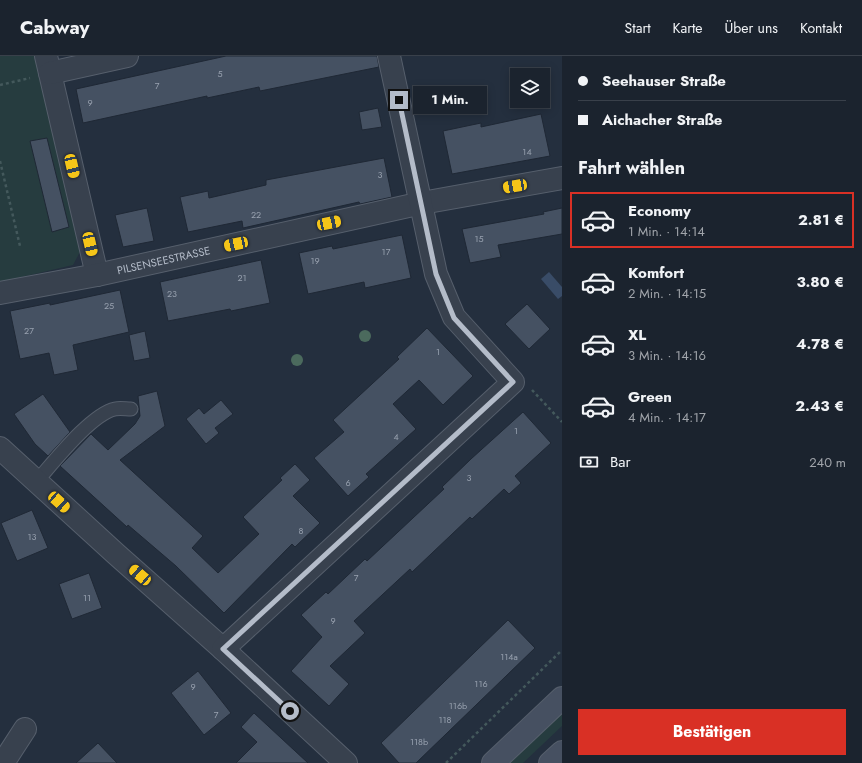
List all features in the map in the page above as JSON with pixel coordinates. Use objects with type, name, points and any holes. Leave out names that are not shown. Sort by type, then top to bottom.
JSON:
[{"type":"main road","points":[[493,763],[562,698]]},
{"type":"main road","points":[[550,763],[562,752]]},
{"type":"street","points":[[97,275],[48,65],[127,56]]},
{"type":"street","points":[[223,649],[513,382],[454,318],[436,274],[422,203],[389,56]]},
{"type":"street","name":"PILSENSEESTRASSE","points":[[0,293],[97,275],[422,203],[562,178]]},
{"type":"street","points":[[0,448],[223,649],[346,763]]},
{"type":"street","points":[[3,763],[25,729]]},
{"type":"lane","points":[[36,482],[85,429],[103,415],[115,409],[131,409]]},
{"type":"path","points":[[0,85],[48,65]]},
{"type":"path","points":[[0,162],[20,246]]},
{"type":"path","points":[[513,382],[526,384],[562,422]]},
{"type":"path","points":[[446,763],[562,650]]},
{"type":"green space","points":[[0,56],[35,56],[81,250],[73,265],[0,282]]},
{"type":"green space","points":[[562,711],[562,726],[523,763],[508,763]]},
{"type":"water","points":[[549,272],[562,287],[562,296],[558,299],[541,279]]},
{"type":"building","points":[[226,56],[377,56],[379,67],[260,91],[259,87],[207,98],[207,96],[83,123],[76,89]]},
{"type":"building","points":[[378,108],[382,127],[362,130],[359,112]]},
{"type":"building","points":[[541,114],[550,156],[452,174],[443,131],[481,123],[481,127]]},
{"type":"building","points":[[47,138],[69,227],[52,232],[30,141]]},
{"type":"building","points":[[384,158],[392,197],[360,204],[359,202],[243,228],[242,221],[188,232],[180,197],[208,191],[209,198],[266,185],[266,180]]},
{"type":"building","points":[[147,208],[154,241],[123,247],[115,215]]},
{"type":"building","points":[[562,208],[562,234],[498,245],[501,257],[470,263],[462,229],[544,214],[543,212]]},
{"type":"building","points":[[402,235],[411,278],[365,288],[364,282],[308,294],[299,253],[332,246],[333,249]]},
{"type":"building","points":[[261,260],[270,303],[168,321],[160,282]]},
{"type":"building","points":[[120,290],[129,332],[73,345],[78,370],[54,375],[49,353],[20,359],[10,311],[50,303],[50,305]]},
{"type":"building","points":[[527,304],[550,329],[529,349],[505,324]]},
{"type":"building","points":[[427,328],[473,376],[443,405],[419,380],[393,404],[416,429],[366,474],[369,477],[348,496],[314,458],[344,432],[333,420],[399,359],[397,357]]},
{"type":"building","points":[[145,331],[150,358],[134,361],[129,335]]},
{"type":"building","points":[[157,391],[165,426],[120,460],[203,536],[192,548],[218,573],[259,534],[243,517],[282,480],[280,478],[295,464],[310,480],[293,496],[320,523],[295,547],[292,544],[224,613],[176,566],[128,525],[127,527],[60,466],[91,434],[108,450],[135,424],[140,416],[138,396]]},
{"type":"building","points":[[43,394],[70,432],[48,456],[35,444],[14,414]]},
{"type":"building","points":[[221,400],[233,414],[215,428],[219,433],[206,444],[186,419],[199,408],[204,414]]},
{"type":"building","points":[[523,412],[551,443],[515,476],[521,483],[509,494],[504,489],[472,519],[470,517],[412,572],[410,569],[354,621],[365,633],[330,666],[349,684],[329,706],[291,671],[322,637],[301,615],[326,592],[328,594],[365,559],[367,561],[444,489],[442,487],[471,459]]},
{"type":"building","points":[[32,510],[48,548],[17,561],[1,523]]},
{"type":"building","points":[[89,573],[102,608],[72,619],[59,584]]},
{"type":"building","points":[[508,620],[535,648],[416,763],[399,763],[381,743]]},
{"type":"building","points":[[198,671],[231,713],[204,735],[171,693]]},
{"type":"building","points":[[254,713],[308,763],[236,763],[257,742],[241,727]]},
{"type":"building","points":[[98,743],[117,763],[76,763]]},
{"type":"route","points":[[290,711],[223,649],[513,382],[454,318],[436,274],[399,100]]}]
